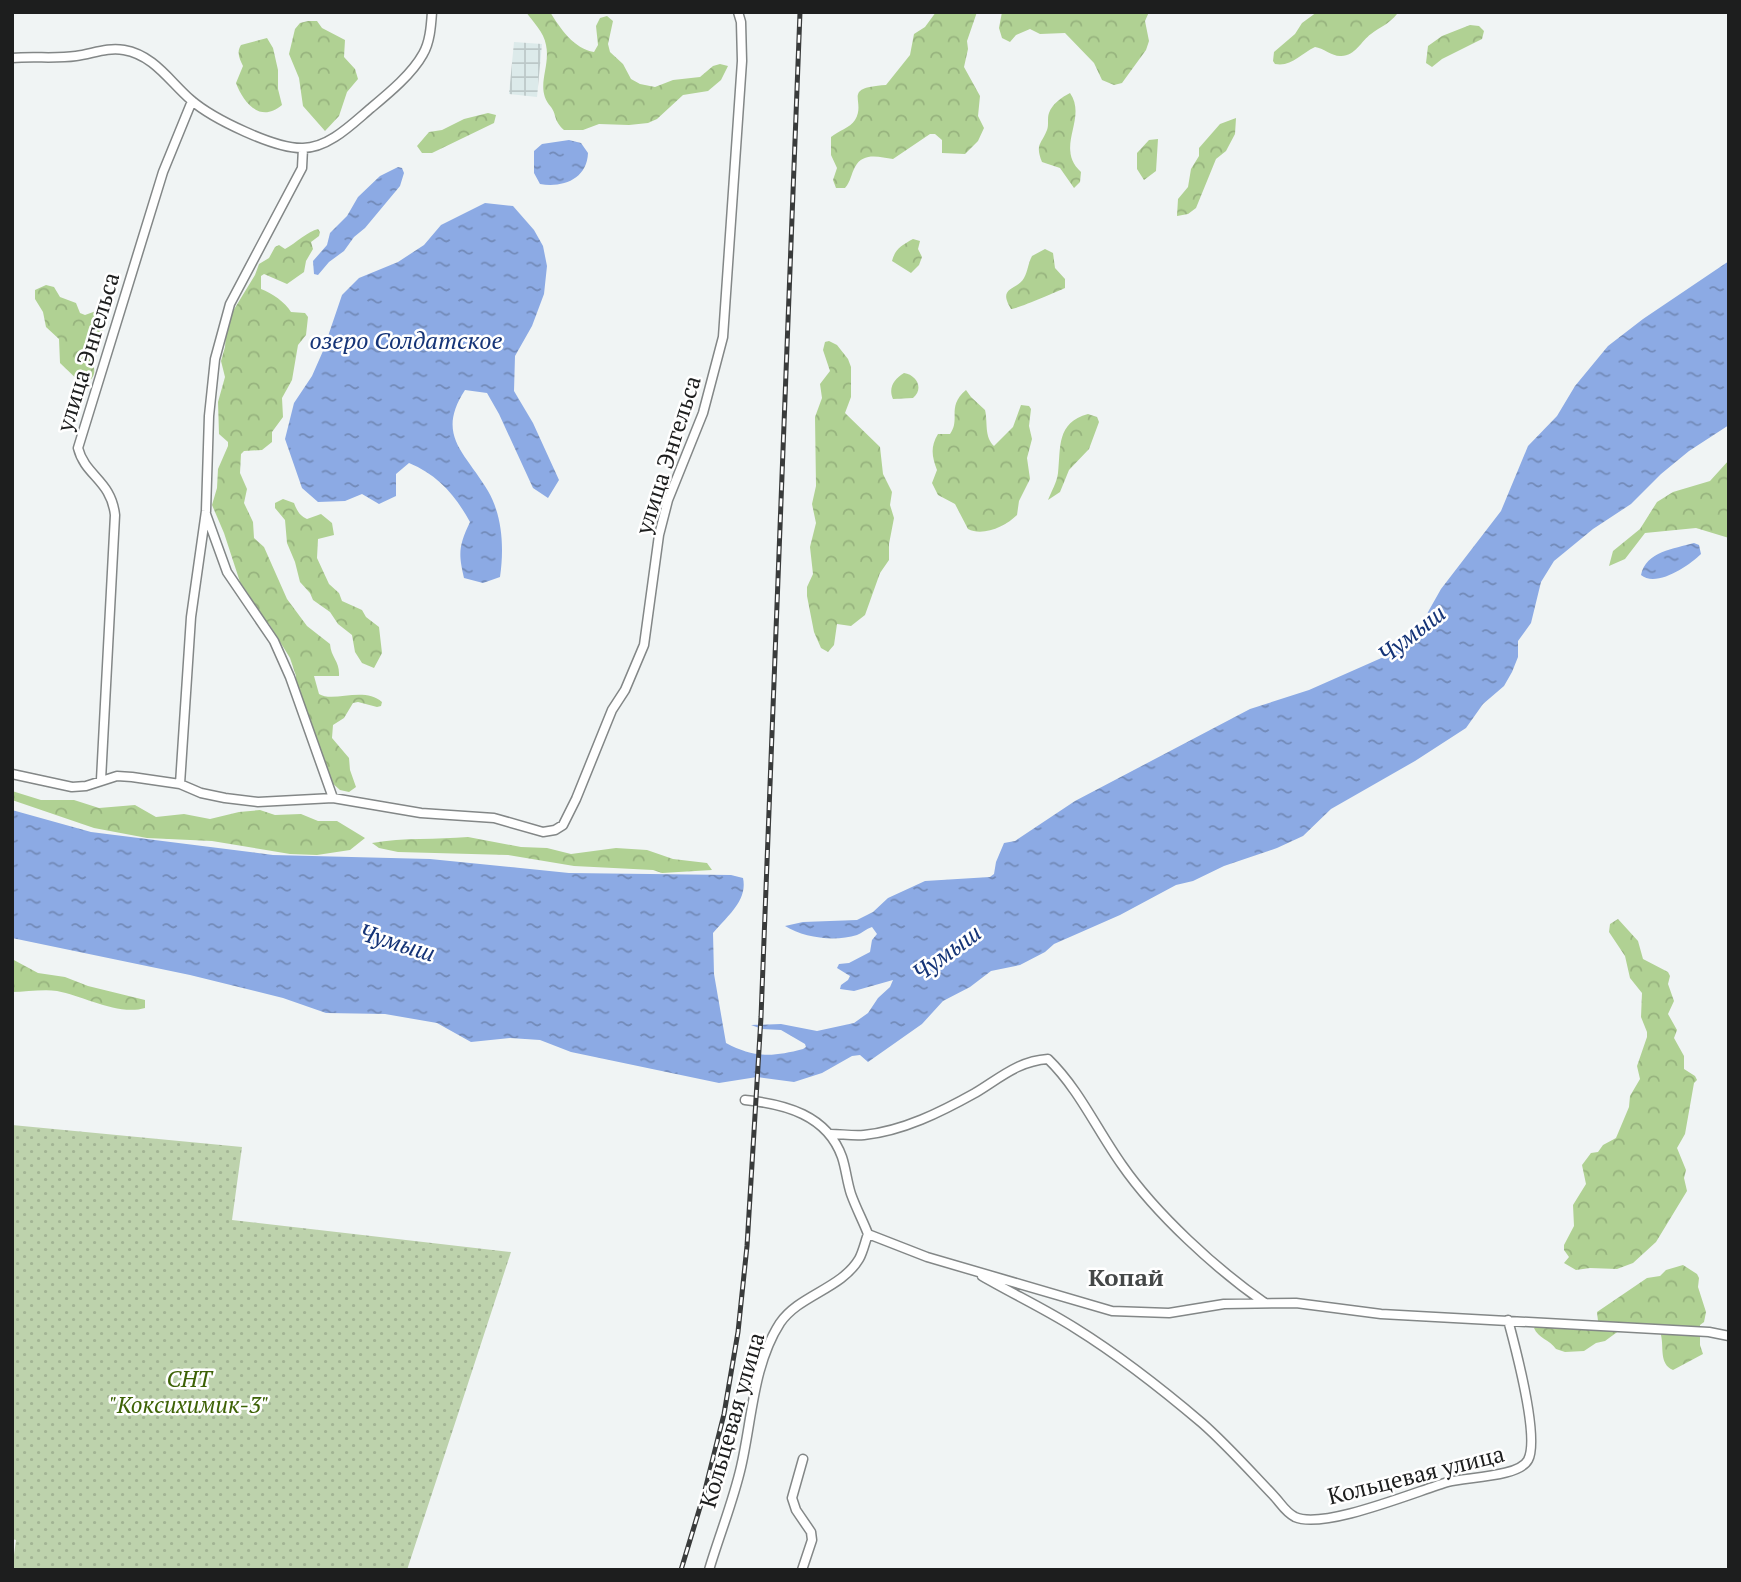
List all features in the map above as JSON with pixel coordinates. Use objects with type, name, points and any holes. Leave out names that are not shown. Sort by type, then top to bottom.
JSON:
[{"type":"street","points":[[12,58],[76,56],[107,49],[125,50],[159,67],[192,101],[246,133],[303,148],[338,135],[374,106],[409,72],[424,53],[432,12]]},
{"type":"street","name":"улица Энгельса","points":[[12,774],[72,787],[86,786],[117,776],[180,784],[201,793],[258,802],[332,798],[421,813],[494,818],[543,832],[555,830],[567,819],[612,710],[625,690],[644,645],[659,535],[665,512],[703,413],[723,337],[741,73],[741,22],[738,12]]},
{"type":"street","name":"улица Энгельса","points":[[101,780],[115,515],[110,496],[102,481],[85,464],[78,448],[163,172],[192,101]]},
{"type":"street","points":[[180,784],[191,617],[205,511],[209,416],[215,359],[230,304],[302,168],[303,148]]},
{"type":"street","points":[[205,511],[227,572],[274,640],[290,677],[332,798]]},
{"type":"street","points":[[831,1134],[864,1135],[918,1122],[978,1091],[1002,1073],[1022,1063],[1048,1059],[1064,1074],[1122,1165],[1153,1205],[1243,1288],[1266,1304]]},
{"type":"street","points":[[745,1100],[773,1102],[790,1107],[818,1122],[831,1134],[842,1156],[850,1192],[868,1234]]},
{"type":"street","name":"Кольцевая улица","points":[[709,1570],[741,1470],[756,1387],[769,1343],[782,1320],[842,1278],[859,1259],[868,1234],[968,1269],[1112,1311],[1169,1313],[1224,1304],[1296,1303],[1381,1314],[1508,1320],[1523,1372],[1531,1444],[1529,1459],[1520,1469],[1450,1482],[1377,1507],[1316,1519],[1297,1518],[1287,1511],[1203,1424],[1118,1356],[1073,1326],[968,1269]]},
{"type":"street","points":[[1508,1320],[1709,1332],[1729,1336]]},
{"type":"street","points":[[802,1570],[811,1532],[796,1510],[792,1498],[803,1459]]},
{"type":"shaded area","points":[[514,42],[542,44],[537,97],[509,94]]},
{"type":"green space","points":[[526,12],[550,12],[574,42],[594,52],[598,45],[596,26],[600,18],[607,16],[613,21],[608,44],[610,52],[623,64],[631,79],[640,84],[655,87],[673,80],[700,77],[713,66],[728,66],[721,80],[708,91],[683,95],[657,119],[648,123],[599,124],[583,130],[564,130],[544,93],[547,53],[545,40]]},
{"type":"green space","points":[[936,12],[977,12],[967,41],[964,67],[980,96],[978,116],[984,128],[978,141],[965,154],[942,153],[942,140],[935,134],[930,134],[893,159],[862,159],[845,188],[836,188],[833,180],[837,168],[831,155],[831,137],[855,120],[859,92],[886,85],[910,55],[914,34],[925,27]]},
{"type":"green space","points":[[1002,12],[1149,12],[1145,21],[1149,41],[1146,50],[1122,83],[1114,85],[1102,80],[1094,63],[1065,33],[1040,34],[1030,29],[1016,35],[1010,42],[1002,38],[999,28]]},
{"type":"green space","points":[[1317,12],[1397,14],[1350,54],[1337,56],[1315,47],[1291,62],[1275,64],[1274,52],[1295,34],[1302,23]]},
{"type":"green space","points":[[317,21],[322,28],[345,40],[344,57],[355,69],[358,79],[347,92],[339,116],[325,131],[303,106],[299,78],[289,54],[295,29],[300,23]]},
{"type":"green space","points":[[1470,25],[1479,26],[1484,31],[1482,39],[1432,67],[1426,63],[1428,46],[1442,36]]},
{"type":"green space","points":[[267,38],[273,48],[278,70],[278,89],[282,105],[267,112],[253,108],[236,83],[243,66],[239,53],[241,45]]},
{"type":"green space","points":[[1070,93],[1076,113],[1070,153],[1081,172],[1080,182],[1074,188],[1060,168],[1042,162],[1039,152],[1048,128],[1050,110]]},
{"type":"green space","points":[[488,113],[496,115],[494,123],[432,153],[422,153],[417,146],[429,132]]},
{"type":"green space","points":[[1236,118],[1235,134],[1226,151],[1216,159],[1196,208],[1188,214],[1177,216],[1178,199],[1188,187],[1191,169],[1199,156],[1199,148],[1220,124]]},
{"type":"green space","points":[[1158,139],[1156,171],[1144,180],[1137,169],[1137,153],[1149,140]]},
{"type":"green space","points":[[318,229],[319,236],[311,242],[313,249],[306,261],[304,272],[287,284],[264,274],[261,276],[261,289],[278,298],[291,312],[305,313],[308,317],[306,335],[298,345],[292,380],[282,398],[283,417],[272,432],[272,442],[262,450],[244,451],[241,454],[240,473],[247,489],[244,503],[253,522],[254,538],[264,547],[287,599],[307,626],[330,644],[337,663],[339,676],[314,676],[319,694],[332,697],[367,695],[382,702],[381,706],[377,707],[353,703],[344,718],[333,725],[332,738],[349,758],[356,787],[349,792],[340,790],[330,781],[296,688],[296,676],[290,658],[269,624],[254,608],[240,582],[212,505],[217,488],[218,469],[228,446],[228,442],[219,434],[218,402],[225,377],[221,361],[233,311],[259,264],[269,258],[275,247],[279,245],[285,249]]},
{"type":"green space","points":[[913,239],[920,241],[918,249],[922,257],[911,273],[892,261],[895,253]]},
{"type":"green space","points":[[1045,249],[1053,253],[1055,268],[1065,279],[1065,288],[1011,309],[1007,302],[1007,293],[1024,278],[1032,256]]},
{"type":"green space","points":[[46,285],[54,287],[60,297],[76,303],[80,313],[85,315],[96,311],[100,321],[103,333],[91,359],[94,374],[84,386],[60,363],[59,339],[46,327],[43,312],[35,299],[35,290]]},
{"type":"green space","points":[[825,342],[837,345],[851,367],[851,397],[845,413],[880,447],[883,474],[892,492],[890,505],[894,518],[889,560],[880,573],[865,615],[851,626],[837,624],[834,645],[828,652],[821,648],[814,632],[807,587],[813,574],[810,547],[816,523],[812,504],[816,486],[815,417],[822,398],[820,384],[830,371],[823,350]]},
{"type":"green space","points":[[904,373],[915,379],[918,391],[913,398],[893,399],[893,384]]},
{"type":"green space","points":[[966,390],[985,410],[988,434],[994,446],[1013,427],[1021,405],[1031,409],[1029,426],[1032,439],[1027,458],[1030,479],[1019,501],[1017,515],[1001,526],[980,532],[968,529],[955,504],[938,495],[932,483],[937,470],[933,456],[934,443],[938,434],[950,434],[955,407]]},
{"type":"green space","points":[[1088,414],[1097,417],[1099,422],[1089,449],[1069,470],[1060,492],[1048,500],[1057,476],[1060,445],[1065,430],[1070,423]]},
{"type":"green space","points":[[1729,460],[1729,538],[1696,528],[1645,533],[1625,559],[1609,566],[1613,551],[1640,529],[1657,502],[1673,492],[1710,481]]},
{"type":"green space","points":[[283,499],[294,503],[299,513],[307,519],[321,514],[332,523],[334,535],[318,539],[317,558],[329,584],[339,593],[342,601],[362,610],[366,617],[379,627],[382,653],[374,668],[362,663],[355,652],[352,635],[338,624],[330,612],[313,600],[300,582],[287,543],[285,520],[275,508],[275,503]]},
{"type":"green space","points":[[12,791],[41,800],[74,800],[99,808],[135,805],[156,817],[184,814],[210,819],[260,810],[275,815],[301,814],[318,821],[337,821],[365,838],[350,850],[317,855],[290,854],[212,841],[147,838],[94,828],[12,800]]},
{"type":"green space","points":[[468,837],[571,854],[616,848],[647,850],[673,859],[707,863],[712,870],[662,873],[653,870],[574,866],[508,855],[398,852],[379,848],[372,843]]},
{"type":"green space","points":[[1618,919],[1638,941],[1643,959],[1668,972],[1670,976],[1668,984],[1674,1001],[1668,1014],[1677,1030],[1674,1038],[1684,1056],[1684,1069],[1697,1080],[1694,1083],[1685,1134],[1677,1148],[1686,1170],[1684,1178],[1687,1191],[1656,1242],[1633,1263],[1617,1269],[1576,1270],[1564,1263],[1569,1257],[1564,1245],[1574,1226],[1573,1205],[1586,1184],[1582,1165],[1591,1153],[1598,1152],[1603,1145],[1616,1138],[1629,1107],[1630,1096],[1640,1079],[1637,1066],[1647,1037],[1641,1017],[1642,993],[1630,978],[1625,956],[1609,932],[1610,924]]},
{"type":"green space","points":[[12,959],[38,973],[65,977],[88,986],[145,1000],[145,1008],[135,1010],[112,1007],[57,991],[12,992]]},
{"type":"green space","name":"СНТ \"Коксихимик-3\"","points":[[12,1125],[242,1147],[232,1220],[511,1252],[407,1570],[12,1570],[16,1540],[12,1539]]},
{"type":"green space","points":[[1683,1265],[1699,1278],[1698,1287],[1706,1312],[1704,1322],[1700,1325],[1703,1354],[1673,1370],[1664,1360],[1662,1331],[1654,1324],[1620,1330],[1584,1351],[1565,1352],[1556,1349],[1534,1328],[1537,1325],[1577,1323],[1584,1330],[1598,1321],[1597,1312],[1647,1278],[1660,1276],[1666,1270]]},
{"type":"water","points":[[569,140],[581,143],[588,153],[583,169],[565,183],[540,184],[534,173],[534,151],[542,144]]},
{"type":"water","points":[[398,167],[402,168],[404,173],[400,186],[344,251],[318,275],[314,274],[313,261],[327,245],[330,233],[347,216],[358,197],[380,176]]},
{"type":"water","name":"озеро Солдатское","points":[[485,203],[513,206],[534,230],[543,246],[547,266],[544,294],[532,326],[515,356],[514,391],[533,423],[559,480],[548,498],[533,488],[487,393],[465,390],[456,406],[453,432],[463,454],[493,501],[501,533],[500,577],[483,583],[464,578],[462,569],[461,549],[470,522],[452,495],[429,473],[409,463],[396,474],[396,496],[379,504],[362,494],[345,501],[318,502],[302,488],[285,439],[294,403],[312,376],[342,295],[359,278],[398,262],[424,245],[441,225]]},
{"type":"water","name":"Чумыш","points":[[1729,261],[1729,425],[1689,451],[1631,504],[1593,529],[1554,561],[1541,582],[1531,623],[1518,641],[1518,657],[1512,672],[1504,686],[1483,704],[1466,728],[1331,809],[1303,836],[1224,866],[1193,881],[1176,885],[1120,915],[1054,944],[1020,965],[991,971],[970,987],[943,1001],[922,1024],[868,1062],[860,1055],[852,1056],[822,1073],[794,1082],[757,1077],[719,1083],[571,1052],[540,1040],[510,1038],[471,1042],[437,1023],[385,1014],[326,1013],[283,998],[190,975],[12,938],[12,810],[91,832],[273,855],[430,859],[569,873],[731,875],[743,878],[742,894],[735,908],[713,933],[714,974],[726,1043],[764,1055],[803,1049],[805,1044],[781,1030],[762,1029],[751,1025],[781,1024],[817,1031],[854,1023],[868,1013],[893,980],[854,991],[840,989],[850,976],[837,968],[839,964],[849,963],[870,952],[872,940],[877,934],[872,927],[857,935],[830,938],[810,936],[785,926],[803,922],[857,920],[873,912],[888,898],[925,881],[990,877],[994,874],[1004,843],[1015,841],[1075,801],[1250,709],[1309,690],[1395,652],[1423,629],[1428,612],[1441,589],[1501,511],[1528,446],[1557,416],[1575,386],[1608,346]]},
{"type":"water","points":[[1694,543],[1699,545],[1701,554],[1681,569],[1655,579],[1641,575],[1644,567],[1655,556]]},
{"type":"railway","points":[[681,1570],[724,1414],[738,1332],[747,1246],[761,1017],[800,12]]},
{"type":"district","name":"Копай","points":[[1126,1278]]}]
